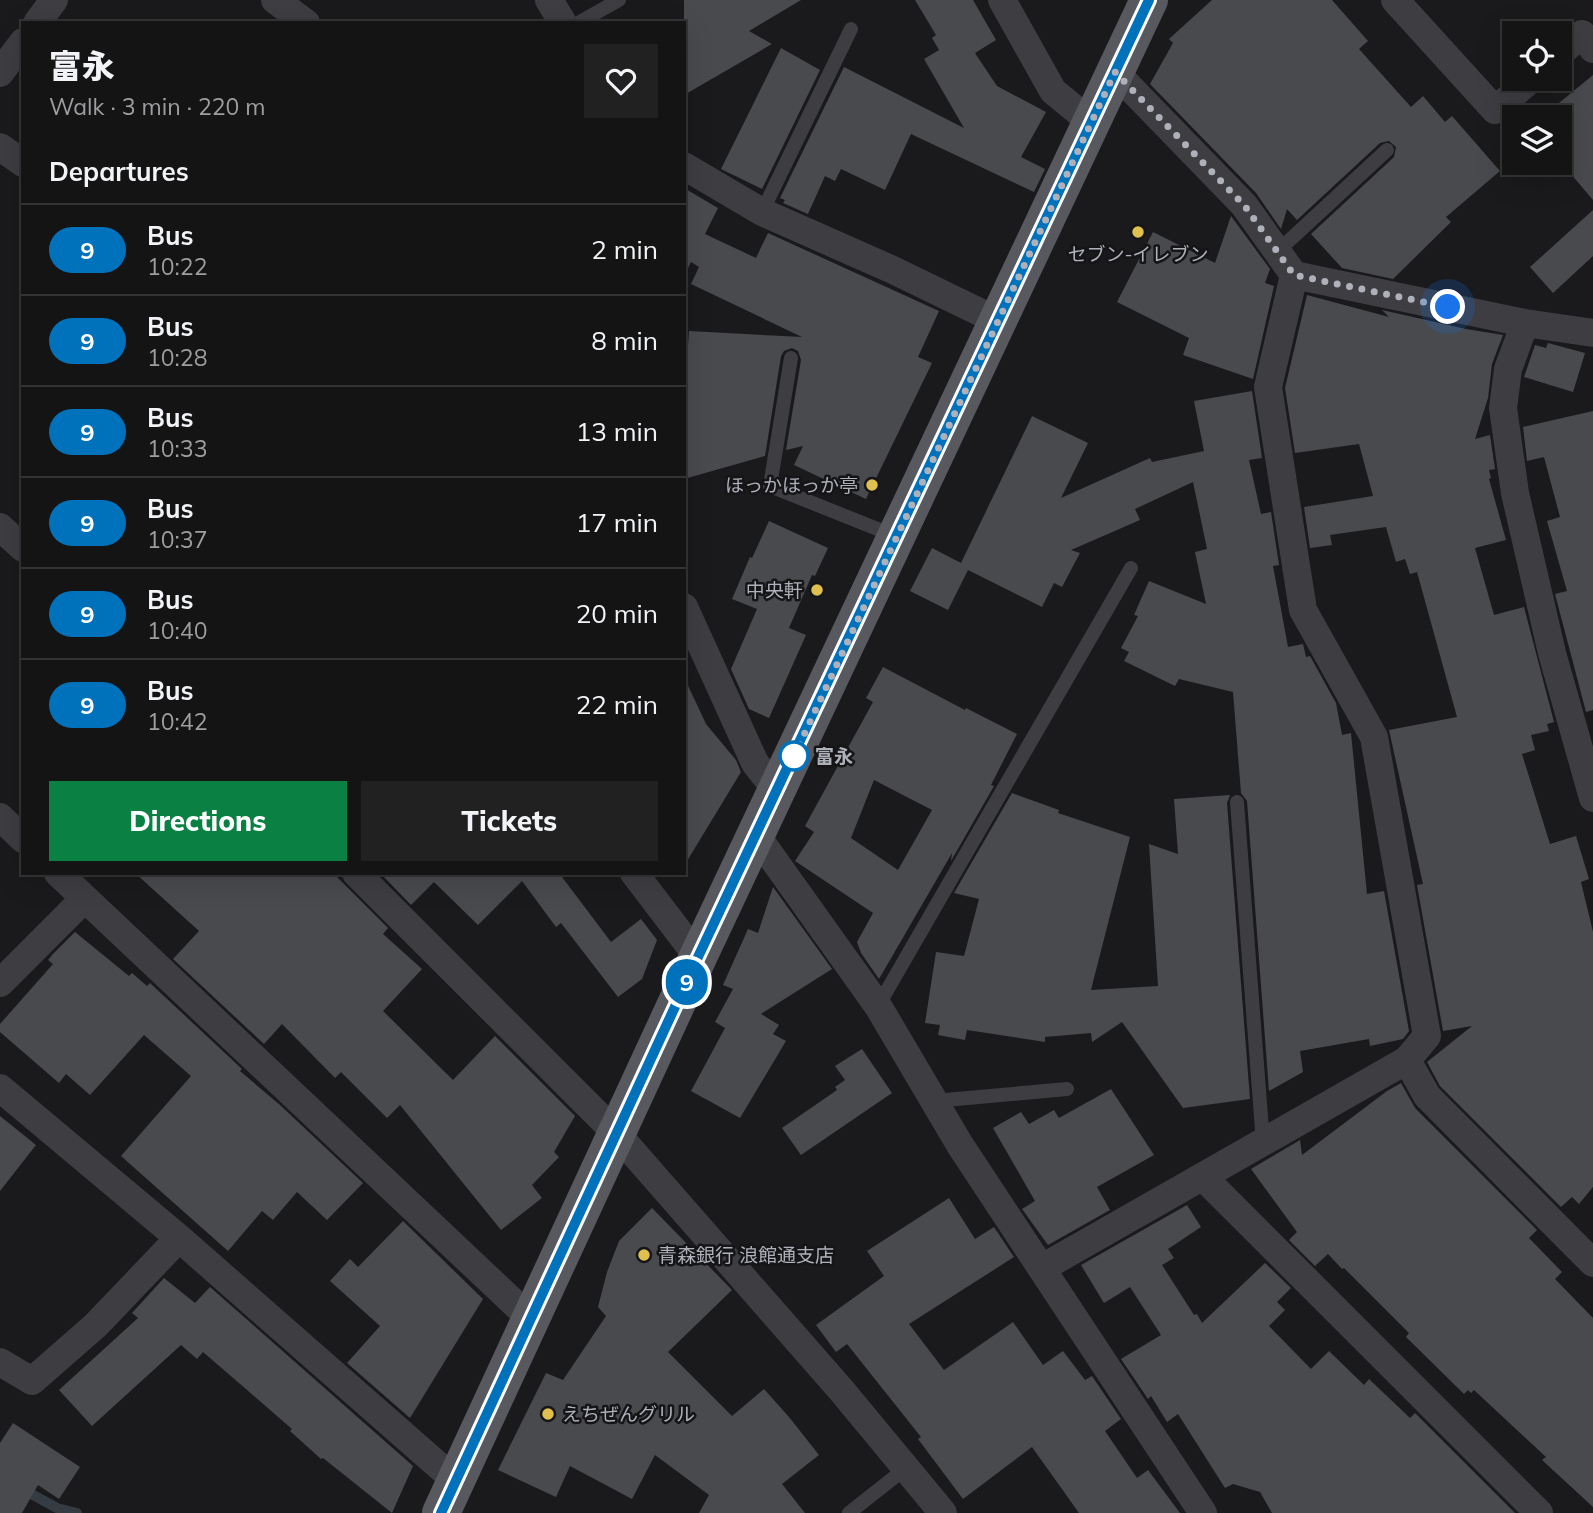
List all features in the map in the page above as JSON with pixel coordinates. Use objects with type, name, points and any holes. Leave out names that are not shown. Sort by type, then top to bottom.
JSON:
[{"type":"main road","points":[[449,1497],[698,957],[1149,0]]},
{"type":"street","points":[[38,21],[54,0]]},
{"type":"street","points":[[275,0],[303,21]]},
{"type":"street","points":[[549,0],[562,21]]},
{"type":"street","points":[[1002,0],[1053,91],[1091,123]]},
{"type":"street","points":[[1395,0],[1495,110],[1517,91]]},
{"type":"street","points":[[1572,43],[1582,34],[1593,49]]},
{"type":"street","points":[[0,73],[21,45]]},
{"type":"street","points":[[1115,72],[1244,205],[1294,275],[1525,323],[1593,333]]},
{"type":"street","points":[[0,147],[21,162]]},
{"type":"street","points":[[686,167],[762,212],[893,270],[998,321]]},
{"type":"street","points":[[1042,1268],[1407,1060],[1427,1036],[1374,737],[1303,610],[1268,387],[1294,275]]},
{"type":"street","points":[[1525,323],[1508,369],[1503,408],[1515,493],[1552,653],[1593,798]]},
{"type":"street","points":[[0,527],[21,546]]},
{"type":"street","points":[[686,611],[755,763],[777,791]]},
{"type":"street","points":[[0,817],[21,837]]},
{"type":"street","points":[[756,835],[878,1006],[960,1145],[1203,1513]]},
{"type":"street","points":[[60,875],[531,1320]]},
{"type":"street","points":[[358,875],[617,1134],[834,1381],[943,1513]]},
{"type":"street","points":[[636,875],[698,957]]},
{"type":"street","points":[[0,983],[84,899]]},
{"type":"street","points":[[1407,1060],[1427,1097],[1593,1263]]},
{"type":"street","points":[[0,1088],[179,1238],[449,1497]]},
{"type":"street","points":[[1203,1177],[1538,1513]]},
{"type":"street","points":[[0,1362],[32,1381],[96,1325],[179,1238]]},
{"type":"lane","points":[[582,21],[619,0]]},
{"type":"lane","points":[[762,212],[851,29]]},
{"type":"lane","points":[[1278,251],[1387,150]]},
{"type":"lane","points":[[791,358],[770,486],[897,537]]},
{"type":"lane","points":[[878,1006],[1131,568]]},
{"type":"lane","points":[[1237,802],[1263,1143]]},
{"type":"lane","points":[[934,1101],[1067,1090]]},
{"type":"lane","points":[[849,1513],[906,1468]]},
{"type":"building","points":[[684,0],[801,0],[749,31],[772,44],[686,94]]},
{"type":"building","points":[[915,0],[973,0],[996,40],[975,53],[997,86],[1046,112],[1021,157],[1045,169],[1034,192],[911,134],[885,190],[841,169],[835,181],[825,176],[808,214],[783,203],[785,200],[780,198],[844,67],[964,128],[924,59],[939,50],[932,38],[936,35]]},
{"type":"building","points":[[1212,0],[1332,0],[1368,41],[1359,49],[1411,107],[1423,96],[1445,122],[1452,116],[1500,171],[1446,217],[1451,222],[1393,279],[1342,268],[1311,234],[1394,157],[1396,147],[1389,141],[1380,143],[1297,220],[1287,209],[1281,229],[1256,193],[1150,84],[1173,43],[1169,39]]},
{"type":"building","points":[[781,48],[820,70],[762,189],[721,169]]},
{"type":"building","points":[[1593,75],[1593,200],[1572,175],[1572,105],[1559,103]]},
{"type":"building","points":[[686,189],[718,208],[705,234],[756,258],[768,233],[939,311],[918,357],[932,363],[866,499],[794,465],[803,446],[786,450],[801,360],[798,351],[792,348],[784,351],[781,356],[765,456],[686,478],[689,331],[802,337],[691,284],[699,267],[691,262],[686,272]]},
{"type":"building","points":[[1593,210],[1593,256],[1553,293],[1530,267]]},
{"type":"building","points":[[1231,216],[1270,269],[1265,283],[1274,286],[1253,379],[1183,355],[1189,338],[1117,302],[1153,232],[1215,263]]},
{"type":"building","points":[[1307,295],[1389,317],[1382,310],[1503,335],[1492,364],[1488,398],[1475,439],[1490,435],[1495,469],[1489,470],[1489,479],[1506,540],[1475,548],[1494,615],[1524,607],[1554,722],[1547,724],[1549,731],[1531,735],[1535,750],[1522,754],[1550,844],[1576,836],[1589,879],[1581,882],[1593,932],[1593,1187],[1579,1204],[1572,1197],[1561,1207],[1440,1086],[1427,1062],[1472,1026],[1443,1031],[1417,885],[1423,884],[1389,730],[1457,717],[1417,572],[1410,574],[1405,559],[1396,562],[1386,527],[1330,535],[1332,545],[1310,548],[1304,507],[1373,496],[1359,444],[1295,453],[1285,388]]},
{"type":"building","points":[[1548,343],[1585,353],[1573,392],[1524,377],[1535,345],[1546,348]]},
{"type":"building","points":[[1252,391],[1262,458],[1249,460],[1261,514],[1271,512],[1279,565],[1273,566],[1288,647],[1303,644],[1306,657],[1310,656],[1336,703],[1342,735],[1351,733],[1367,894],[1384,891],[1409,1031],[1403,1039],[1370,1046],[1369,1039],[1300,1051],[1303,1072],[1269,1091],[1247,801],[1241,793],[1233,692],[1179,679],[1175,686],[1124,661],[1129,652],[1121,648],[1138,616],[1134,615],[1149,581],[1206,604],[1195,552],[1207,549],[1193,482],[1135,509],[1140,520],[1071,550],[1080,553],[1062,587],[1054,583],[1042,607],[968,570],[948,610],[910,591],[932,548],[961,563],[1032,416],[1088,443],[1061,498],[1150,458],[1152,462],[1204,451],[1194,401]]},
{"type":"building","points":[[1593,411],[1593,710],[1586,712],[1555,594],[1567,591],[1547,521],[1560,517],[1544,457],[1527,461],[1523,427]]},
{"type":"building","points":[[769,521],[828,548],[815,576],[812,575],[789,628],[806,635],[769,718],[749,709],[731,669],[757,609],[732,599]]},
{"type":"building","points":[[883,667],[1017,734],[991,785],[994,786],[879,979],[861,953],[857,942],[873,913],[795,861],[814,832],[805,826],[873,702],[866,698]],"holes":[[[874,780],[932,810],[898,870],[851,838]]]},
{"type":"building","points":[[686,681],[706,724],[736,760],[741,772],[686,863]]},
{"type":"building","points":[[1012,793],[1059,810],[1058,813],[1130,837],[1091,990],[1158,986],[1149,844],[1178,854],[1174,799],[1230,795],[1227,803],[1250,1099],[1183,1108],[1122,1022],[1092,1042],[1091,1033],[1045,1037],[1045,1042],[967,1030],[965,1040],[938,1035],[940,1025],[925,1023],[936,952],[964,956],[979,899],[954,893]]},
{"type":"building","points":[[137,875],[335,875],[388,928],[383,934],[422,969],[383,1011],[453,1080],[495,1036],[575,1116],[554,1152],[559,1157],[532,1185],[542,1198],[501,1230],[400,1105],[387,1118],[341,1072],[335,1078],[282,1024],[264,1044],[173,959],[199,931]]},
{"type":"building","points":[[382,875],[561,875],[611,942],[641,919],[657,940],[642,979],[618,997],[561,923],[556,927],[522,881],[478,925],[434,882],[411,905]]},
{"type":"building","points":[[773,887],[832,969],[761,1014],[779,1025],[773,1034],[786,1041],[740,1118],[691,1091],[725,1028],[715,1022],[733,989],[723,985],[748,929],[758,933]]},
{"type":"building","points":[[75,932],[129,976],[132,973],[147,986],[150,983],[242,1069],[240,1071],[363,1183],[327,1220],[297,1192],[273,1220],[262,1211],[228,1251],[121,1156],[191,1076],[144,1035],[90,1095],[66,1074],[59,1083],[0,1032],[0,1024],[53,964],[48,960]]},
{"type":"building","points":[[862,1049],[892,1093],[801,1155],[782,1128],[837,1090],[835,1087],[845,1080],[835,1066]]},
{"type":"building","points":[[1401,1083],[1415,1108],[1537,1230],[1529,1238],[1562,1272],[1555,1279],[1593,1318],[1593,1507],[1542,1460],[1546,1457],[1474,1390],[1471,1393],[1468,1390],[1464,1394],[1406,1337],[1409,1333],[1328,1254],[1315,1266],[1289,1240],[1297,1232],[1251,1169],[1300,1140],[1302,1155]]},
{"type":"building","points":[[1111,1089],[1154,1155],[1097,1187],[1110,1210],[1048,1245],[1022,1209],[1035,1201],[993,1128],[1021,1112],[1029,1124],[1054,1110],[1059,1118]]},
{"type":"building","points":[[0,1116],[36,1145],[0,1191]]},
{"type":"building","points":[[949,1198],[975,1239],[994,1227],[1014,1257],[909,1324],[944,1370],[1013,1322],[1043,1365],[1063,1351],[1085,1380],[1092,1376],[1121,1419],[1105,1431],[1137,1478],[1148,1470],[1180,1513],[1079,1513],[1032,1447],[963,1499],[918,1439],[921,1437],[847,1344],[836,1352],[816,1325],[884,1276],[867,1251]]},
{"type":"building","points":[[1187,1205],[1201,1227],[1168,1249],[1174,1258],[1162,1265],[1202,1323],[1265,1263],[1291,1288],[1277,1302],[1285,1310],[1269,1326],[1311,1369],[1329,1351],[1364,1385],[1369,1379],[1410,1418],[1415,1413],[1515,1513],[1272,1513],[1260,1492],[1233,1484],[1225,1488],[1178,1414],[1167,1422],[1151,1396],[1148,1399],[1121,1359],[1161,1335],[1130,1287],[1104,1303],[1081,1265]]},
{"type":"building","points":[[652,1208],[732,1290],[668,1352],[732,1416],[764,1389],[789,1417],[819,1455],[782,1484],[805,1513],[699,1513],[709,1495],[655,1455],[632,1499],[570,1466],[556,1497],[498,1470],[546,1373],[563,1380],[606,1316],[598,1307],[619,1241]]},
{"type":"building","points":[[403,1221],[483,1299],[410,1418],[347,1363],[380,1326],[330,1281],[350,1259],[358,1267]]},
{"type":"building","points":[[164,1278],[195,1303],[210,1287],[413,1466],[392,1513],[321,1459],[290,1431],[292,1429],[203,1352],[197,1359],[181,1345],[92,1426],[59,1390],[138,1318],[132,1313]]},
{"type":"building","points":[[13,1423],[80,1467],[59,1499],[38,1485],[22,1513],[0,1513],[0,1443]]},
{"type":"waterway","points":[[0,1477],[57,1508],[77,1513]]},
{"type":"bus line","name":"9","points":[[441,1513],[698,957],[1149,0]]},
{"type":"place","name":"セブン-イレブン","points":[[1138,232]]},
{"type":"place","name":"ほっかほっか亭","points":[[872,485]]},
{"type":"place","name":"中央軒","points":[[817,590]]},
{"type":"place","name":"富永","points":[[794,756]]},
{"type":"place","name":"青森銀行 浪館通支店","points":[[644,1255]]},
{"type":"place","name":"えちぜんグリル","points":[[548,1414]]},
{"type":"route","points":[[794,756],[1115,72],[1244,205],[1294,275],[1448,307]]}]
